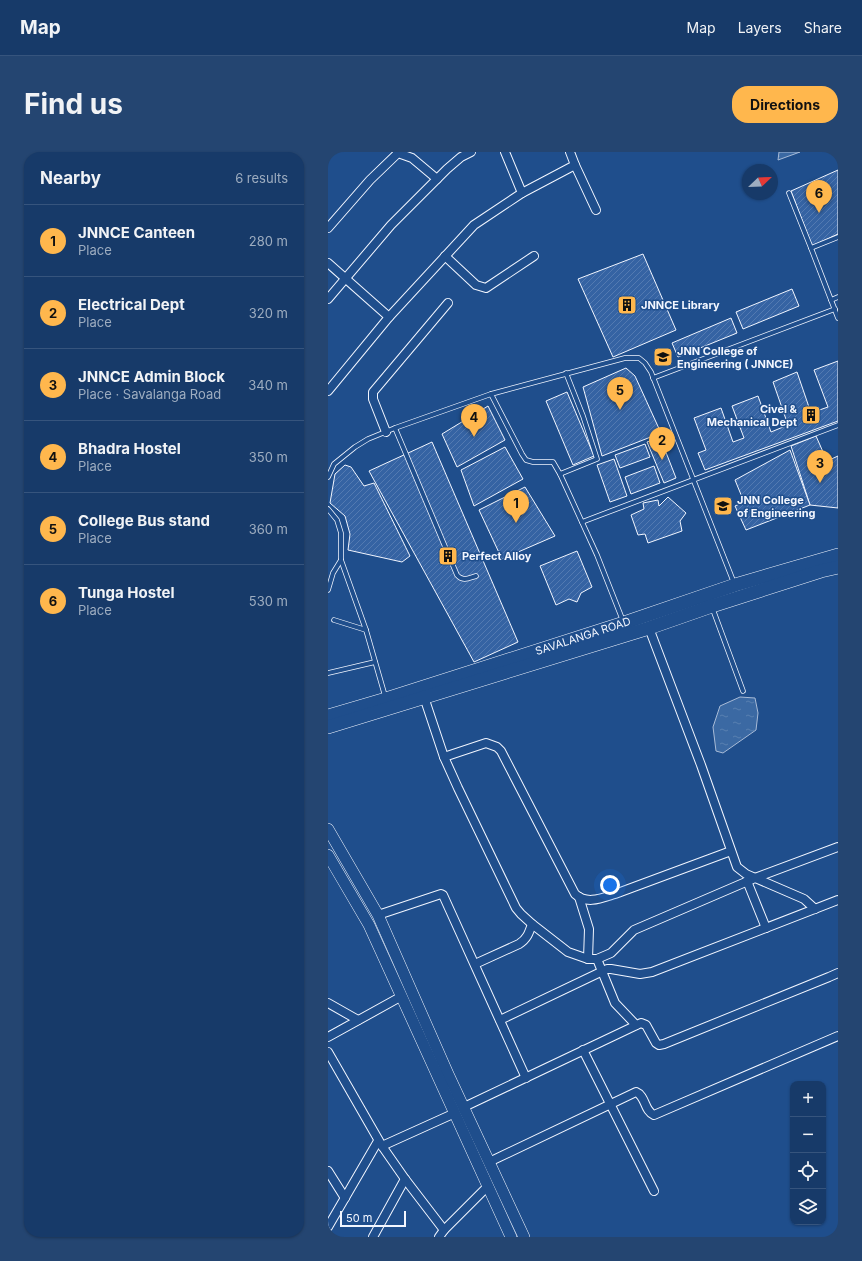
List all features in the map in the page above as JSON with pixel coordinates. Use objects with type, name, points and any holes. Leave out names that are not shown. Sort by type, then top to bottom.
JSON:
[{"type":"main road","name":"SAVALANGA ROAD","points":[[328,716],[424,697],[649,628],[712,606],[737,592],[838,555]]},
{"type":"main road","name":"SAVALANGA ROAD","points":[[328,727],[387,704],[624,623],[737,592],[838,567]]},
{"type":"street","points":[[328,299],[391,225],[461,157],[471,152]]},
{"type":"street","points":[[505,152],[522,193]]},
{"type":"street","points":[[570,152],[596,210]]},
{"type":"street","points":[[328,228],[370,180],[398,153],[412,158],[437,179]]},
{"type":"street","points":[[328,391],[389,317],[474,226],[522,193],[575,165]]},
{"type":"street","points":[[445,256],[476,285],[486,288],[534,256]]},
{"type":"street","points":[[328,263],[389,317]]},
{"type":"street","points":[[386,432],[372,399],[373,392],[448,303]]},
{"type":"street","points":[[649,628],[701,765],[737,867],[751,880],[766,928]]},
{"type":"street","points":[[424,697],[444,757],[516,908],[532,924],[568,952],[588,959],[597,959],[611,953],[634,930],[751,880],[838,847]]},
{"type":"street","points":[[444,757],[486,743],[497,747],[501,751],[575,894],[579,897],[590,900],[615,894],[731,851]]},
{"type":"street","points":[[328,829],[378,915],[459,1110],[488,1186],[511,1237]]},
{"type":"street","points":[[328,855],[369,924],[402,996],[459,1110],[489,1162],[524,1237]]},
{"type":"street","points":[[751,880],[804,899],[815,909]]},
{"type":"street","points":[[378,915],[441,894],[443,895],[526,1078]]},
{"type":"street","points":[[579,897],[589,929],[588,959]]},
{"type":"street","points":[[500,1020],[603,971],[611,969],[640,974],[652,972],[838,900]]},
{"type":"street","points":[[474,964],[524,941],[528,936],[532,924]]},
{"type":"street","points":[[597,959],[615,1003],[636,1025]]},
{"type":"street","points":[[328,1227],[380,1144],[459,1110],[641,1023],[646,1025],[656,1043],[659,1045],[664,1044],[838,973]]},
{"type":"street","points":[[328,1037],[402,996]]},
{"type":"street","points":[[328,1003],[358,1020]]},
{"type":"street","points":[[489,1162],[636,1092],[642,1095],[650,1113],[654,1115],[838,1036]]},
{"type":"street","points":[[583,1050],[654,1191]]},
{"type":"street","points":[[328,1052],[380,1144],[442,1234],[488,1186]]},
{"type":"street","points":[[328,1171],[345,1198]]},
{"type":"street","points":[[373,1237],[405,1179]]},
{"type":"lane","points":[[789,194],[838,318]]},
{"type":"lane","points":[[811,248],[838,237]]},
{"type":"lane","points":[[831,300],[838,297]]},
{"type":"lane","points":[[654,378],[835,309]]},
{"type":"lane","points":[[328,477],[334,464],[355,447],[368,439],[395,428],[491,394],[625,358],[639,358],[645,363],[654,378],[737,592]]},
{"type":"lane","points":[[560,474],[597,458],[583,416],[566,373]]},
{"type":"lane","points":[[491,394],[526,460],[533,462],[553,462],[560,474],[597,555],[624,623]]},
{"type":"lane","points":[[582,522],[838,425]]},
{"type":"lane","points":[[395,428],[457,575],[465,580],[476,576]]},
{"type":"lane","points":[[328,509],[337,520],[341,533],[341,560],[366,630],[387,704]]},
{"type":"lane","points":[[328,590],[333,573],[341,560]]},
{"type":"lane","points":[[712,606],[743,691]]},
{"type":"lane","points":[[334,620],[366,630]]},
{"type":"lane","points":[[328,673],[375,662]]},
{"type":"water","points":[[779,152],[800,152],[778,160]]},
{"type":"water","points":[[740,697],[755,698],[758,713],[756,730],[723,753],[716,751],[713,727],[720,706]]},
{"type":"building","points":[[838,170],[838,234],[812,246],[791,191]]},
{"type":"building","name":"JNNCE Library","points":[[643,254],[676,330],[613,357],[578,279]]},
{"type":"building","points":[[792,289],[799,306],[743,329],[736,312]]},
{"type":"building","points":[[731,318],[737,333],[678,357],[672,343]]},
{"type":"building","name":"Civel & Mechanical Dept","points":[[838,361],[838,421],[705,470],[698,453],[706,450],[694,418],[721,408],[733,442],[744,438],[732,406],[758,396],[771,432],[788,425],[773,382],[797,372],[811,413],[828,407],[814,370]]},
{"type":"building","points":[[626,368],[635,376],[661,433],[602,456],[583,387]]},
{"type":"building","points":[[567,392],[594,456],[573,465],[546,401]]},
{"type":"building","points":[[488,406],[505,440],[457,467],[442,434]]},
{"type":"building","points":[[816,436],[827,461],[838,456],[838,508],[810,505],[791,446]]},
{"type":"building","points":[[660,437],[676,478],[664,483],[647,442]]},
{"type":"building","name":"Perfect Alloy","points":[[432,442],[518,642],[474,662],[369,471]]},
{"type":"building","points":[[645,444],[650,457],[620,468],[615,455]]},
{"type":"building","points":[[505,447],[523,479],[474,506],[461,470]]},
{"type":"building","points":[[790,450],[810,505],[746,530],[735,506],[744,502],[735,480]]},
{"type":"building","points":[[614,459],[627,496],[610,502],[597,465]]},
{"type":"building","points":[[345,465],[351,467],[364,486],[374,483],[410,556],[402,562],[348,550],[350,534],[345,516],[330,503],[335,474]]},
{"type":"building","points":[[654,466],[660,483],[631,494],[625,477]]},
{"type":"building","points":[[525,487],[555,536],[502,559],[479,510]]},
{"type":"building","points":[[668,497],[686,513],[680,521],[682,531],[648,543],[645,534],[638,535],[631,515],[644,509],[643,503],[658,500],[659,506]]},
{"type":"building","points":[[577,551],[592,587],[581,593],[577,602],[569,599],[556,605],[540,566]]},
{"type":"place","name":"Tunga Hostel","points":[[819,213]]},
{"type":"place","name":"JNNCE Library","points":[[627,305]]},
{"type":"place","name":"JNN College of Engineering ( JNNCE)","points":[[663,357]]},
{"type":"place","name":"College Bus stand","points":[[620,410]]},
{"type":"place","name":"Civel & Mechanical Dept","points":[[811,415]]},
{"type":"place","name":"Bhadra Hostel","points":[[474,437]]},
{"type":"place","name":"Electrical Dept","points":[[662,460]]},
{"type":"place","name":"JNNCE Admin Block","points":[[820,483]]},
{"type":"place","name":"JNN College of Engineering","points":[[723,506]]},
{"type":"place","name":"JNNCE Canteen","points":[[516,523]]},
{"type":"place","name":"Perfect Alloy","points":[[448,556]]}]
